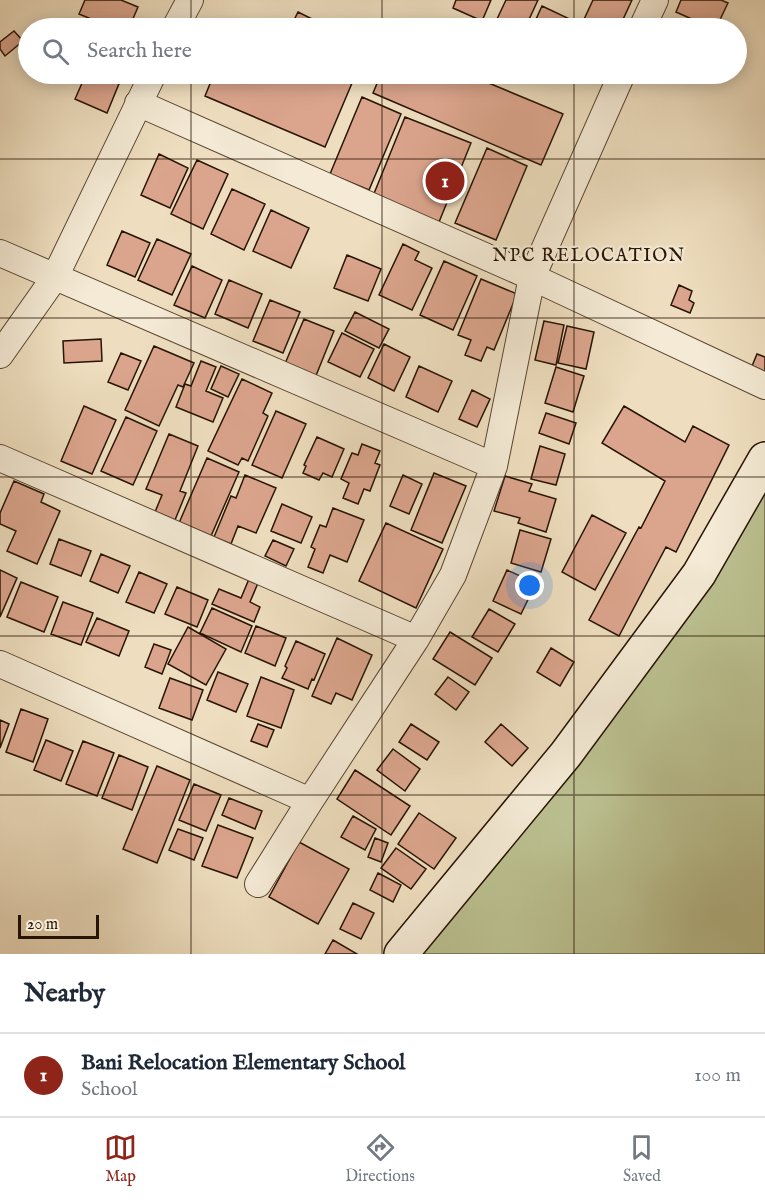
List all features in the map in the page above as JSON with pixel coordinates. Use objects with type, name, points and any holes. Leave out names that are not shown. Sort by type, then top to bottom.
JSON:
[{"type":"street","points":[[180,18],[190,0]]},
{"type":"street","points":[[647,18],[655,0]]},
{"type":"street","points":[[0,355],[55,277],[148,84]]},
{"type":"street","points":[[258,884],[416,639],[453,575],[494,466],[532,277],[618,84]]},
{"type":"street","points":[[138,103],[532,277],[765,386]]},
{"type":"street","points":[[0,253],[494,466]]},
{"type":"street","points":[[0,458],[416,639]]},
{"type":"street","points":[[400,954],[566,754],[699,574],[765,459]]},
{"type":"street","points":[[0,664],[310,801]]},
{"type":"green space","points":[[765,459],[765,954],[401,954]]},
{"type":"building","points":[[85,0],[121,0],[138,7],[133,18],[89,18],[79,14]]},
{"type":"building","points":[[456,0],[491,0],[483,18],[475,18],[453,8]]},
{"type":"building","points":[[506,0],[538,0],[530,18],[497,18]]},
{"type":"building","points":[[593,0],[632,0],[624,18],[585,18]]},
{"type":"building","points":[[681,0],[721,0],[728,3],[721,18],[690,18],[676,12]]},
{"type":"building","points":[[542,6],[568,18],[537,18]]},
{"type":"building","points":[[298,12],[310,18],[295,18]]},
{"type":"building","points":[[14,31],[18,35],[18,45],[5,56],[0,49],[0,42]]},
{"type":"building","points":[[82,84],[119,84],[107,113],[75,99]]},
{"type":"building","points":[[210,84],[352,84],[325,147],[205,96]]},
{"type":"building","points":[[377,84],[491,84],[563,114],[541,165],[373,93]]},
{"type":"building","points":[[362,97],[401,114],[369,190],[330,174]]},
{"type":"building","points":[[405,117],[471,143],[439,222],[373,196]]},
{"type":"building","points":[[487,148],[527,166],[496,240],[455,223]]},
{"type":"building","points":[[159,154],[188,168],[170,208],[141,195]]},
{"type":"building","points":[[197,160],[228,174],[203,229],[171,214]]},
{"type":"building","points":[[232,189],[265,204],[244,250],[211,234]]},
{"type":"building","points":[[271,210],[309,228],[291,268],[253,251]]},
{"type":"building","points":[[122,231],[150,243],[135,277],[107,265]]},
{"type":"building","points":[[157,239],[191,254],[172,295],[138,280]]},
{"type":"building","points":[[403,244],[419,252],[415,260],[432,268],[412,310],[379,295]]},
{"type":"building","points":[[347,255],[381,269],[368,301],[334,288]]},
{"type":"building","points":[[444,261],[477,276],[453,330],[420,315]]},
{"type":"building","points":[[192,266],[222,280],[205,318],[174,305]]},
{"type":"building","points":[[481,279],[517,294],[494,350],[487,347],[481,361],[465,355],[471,340],[458,335]]},
{"type":"building","points":[[229,280],[262,294],[248,328],[215,314]]},
{"type":"building","points":[[679,285],[692,291],[689,300],[694,303],[690,313],[671,305]]},
{"type":"building","points":[[270,300],[300,312],[283,353],[253,341]]},
{"type":"building","points":[[355,312],[389,329],[379,348],[345,331]]},
{"type":"building","points":[[304,319],[334,331],[315,378],[284,366]]},
{"type":"building","points":[[544,321],[564,325],[556,365],[535,360]]},
{"type":"building","points":[[567,326],[594,332],[586,369],[558,363]]},
{"type":"building","points":[[342,333],[374,349],[360,377],[328,362]]},
{"type":"building","points":[[101,339],[102,361],[64,363],[63,341]]},
{"type":"building","points":[[384,344],[410,357],[394,391],[368,378]]},
{"type":"building","points":[[154,346],[194,363],[183,387],[178,385],[159,426],[125,410]]},
{"type":"building","points":[[121,353],[141,361],[128,390],[108,382]]},
{"type":"building","points":[[757,354],[765,357],[765,372],[752,366]]},
{"type":"building","points":[[201,361],[216,367],[206,391],[223,398],[213,422],[176,407],[185,384],[191,386]]},
{"type":"building","points":[[221,366],[239,374],[228,397],[211,389]]},
{"type":"building","points":[[419,366],[452,381],[438,412],[406,397]]},
{"type":"building","points":[[556,367],[584,376],[573,412],[545,403]]},
{"type":"building","points":[[242,379],[272,393],[263,413],[268,416],[248,461],[242,458],[238,465],[208,451]]},
{"type":"building","points":[[472,390],[490,399],[477,427],[459,419]]},
{"type":"building","points":[[84,406],[116,420],[92,474],[61,461]]},
{"type":"building","points":[[624,406],[685,442],[693,426],[729,445],[676,552],[666,547],[619,636],[589,620],[665,481],[602,443]]},
{"type":"building","points":[[276,411],[306,424],[282,478],[252,465]]},
{"type":"building","points":[[546,413],[576,423],[569,444],[539,433]]},
{"type":"building","points":[[126,417],[157,431],[133,485],[101,471]]},
{"type":"building","points":[[169,434],[198,446],[180,491],[186,493],[175,520],[155,512],[162,495],[146,489]]},
{"type":"building","points":[[317,437],[344,449],[332,477],[323,473],[319,480],[303,473],[306,466],[304,465]]},
{"type":"building","points":[[362,444],[380,451],[375,463],[380,465],[370,491],[364,489],[358,504],[343,498],[349,483],[341,479],[352,453],[358,455]]},
{"type":"building","points":[[540,446],[565,454],[556,485],[531,479]]},
{"type":"building","points":[[207,458],[239,472],[211,536],[179,523]]},
{"type":"building","points":[[434,473],[466,486],[442,543],[411,530]]},
{"type":"building","points":[[245,475],[276,488],[256,533],[238,526],[231,544],[214,537],[231,496],[236,498]]},
{"type":"building","points":[[403,475],[422,484],[409,514],[390,506]]},
{"type":"building","points":[[505,476],[532,484],[529,491],[556,499],[546,532],[518,523],[520,518],[494,511]]},
{"type":"building","points":[[14,481],[44,494],[41,502],[60,511],[37,564],[7,551],[16,531],[0,524],[0,513]]},
{"type":"building","points":[[282,504],[312,517],[301,543],[271,531]]},
{"type":"building","points":[[333,508],[364,520],[347,562],[330,555],[323,573],[308,567],[315,549],[311,547],[320,525],[326,527]]},
{"type":"building","points":[[592,515],[626,533],[595,590],[562,572]]},
{"type":"building","points":[[386,523],[443,549],[416,608],[359,581]]},
{"type":"building","points":[[520,530],[551,539],[541,572],[511,563]]},
{"type":"building","points":[[59,539],[91,551],[81,576],[50,564]]},
{"type":"building","points":[[273,540],[294,549],[286,566],[265,556]]},
{"type":"building","points":[[101,554],[130,566],[118,593],[90,581]]},
{"type":"building","points":[[0,570],[17,578],[0,617]]},
{"type":"building","points":[[507,570],[536,583],[521,614],[493,601]]},
{"type":"building","points":[[139,572],[167,584],[154,613],[126,602]]},
{"type":"building","points":[[249,579],[258,583],[250,602],[260,607],[254,622],[212,604],[219,589],[241,598]]},
{"type":"building","points":[[21,582],[58,597],[44,632],[7,617]]},
{"type":"building","points":[[177,587],[208,600],[197,627],[165,614]]},
{"type":"building","points":[[63,602],[93,613],[81,645],[51,634]]},
{"type":"building","points":[[212,608],[252,626],[241,652],[200,633]]},
{"type":"building","points":[[489,609],[515,624],[498,652],[472,637]]},
{"type":"building","points":[[97,618],[129,631],[119,656],[86,642]]},
{"type":"building","points":[[256,626],[286,638],[275,666],[245,653]]},
{"type":"building","points":[[188,627],[226,649],[206,685],[168,664]]},
{"type":"building","points":[[450,632],[492,658],[475,685],[433,659]]},
{"type":"building","points":[[337,638],[372,655],[352,700],[336,693],[331,704],[312,696]]},
{"type":"building","points":[[296,641],[325,654],[308,689],[282,678]]},
{"type":"building","points":[[154,644],[171,650],[162,674],[145,667]]},
{"type":"building","points":[[551,648],[574,662],[560,686],[537,672]]},
{"type":"building","points":[[218,672],[248,684],[236,712],[207,700]]},
{"type":"building","points":[[261,677],[294,690],[281,728],[247,716]]},
{"type":"building","points":[[448,677],[469,692],[456,710],[435,694]]},
{"type":"building","points":[[170,678],[203,690],[192,720],[159,708]]},
{"type":"building","points":[[21,709],[48,719],[33,762],[6,752]]},
{"type":"building","points":[[0,720],[9,724],[0,748]]},
{"type":"building","points":[[258,724],[274,730],[267,747],[251,741]]},
{"type":"building","points":[[411,724],[439,742],[427,760],[399,742]]},
{"type":"building","points":[[501,724],[528,748],[512,766],[485,742]]},
{"type":"building","points":[[46,740],[73,751],[61,781],[34,770]]},
{"type":"building","points":[[83,741],[114,753],[97,796],[66,784]]},
{"type":"building","points":[[393,749],[420,769],[405,791],[377,770]]},
{"type":"building","points":[[119,755],[148,767],[132,810],[102,798]]},
{"type":"building","points":[[157,766],[190,780],[157,863],[123,849]]},
{"type":"building","points":[[355,770],[410,806],[391,835],[337,799]]},
{"type":"building","points":[[194,784],[221,795],[206,831],[179,820]]},
{"type":"building","points":[[229,798],[262,811],[255,829],[222,815]]},
{"type":"building","points":[[419,813],[456,838],[434,869],[398,844]]},
{"type":"building","points":[[353,816],[376,829],[365,850],[341,837]]},
{"type":"building","points":[[218,825],[253,838],[237,878],[202,866]]},
{"type":"building","points":[[178,829],[203,838],[194,860],[169,850]]},
{"type":"building","points":[[375,838],[388,843],[381,862],[368,857]]},
{"type":"building","points":[[299,842],[349,869],[318,924],[269,897]]},
{"type":"building","points":[[396,848],[426,869],[411,889],[381,868]]},
{"type":"building","points":[[378,873],[401,885],[393,902],[370,890]]},
{"type":"building","points":[[353,903],[374,913],[361,939],[340,929]]},
{"type":"building","points":[[333,940],[357,954],[325,954]]},
{"type":"place","name":"Bani Relocation Elementary School","points":[[445,181]]},
{"type":"district","name":"NPC RELOCATION","points":[[589,256]]}]
